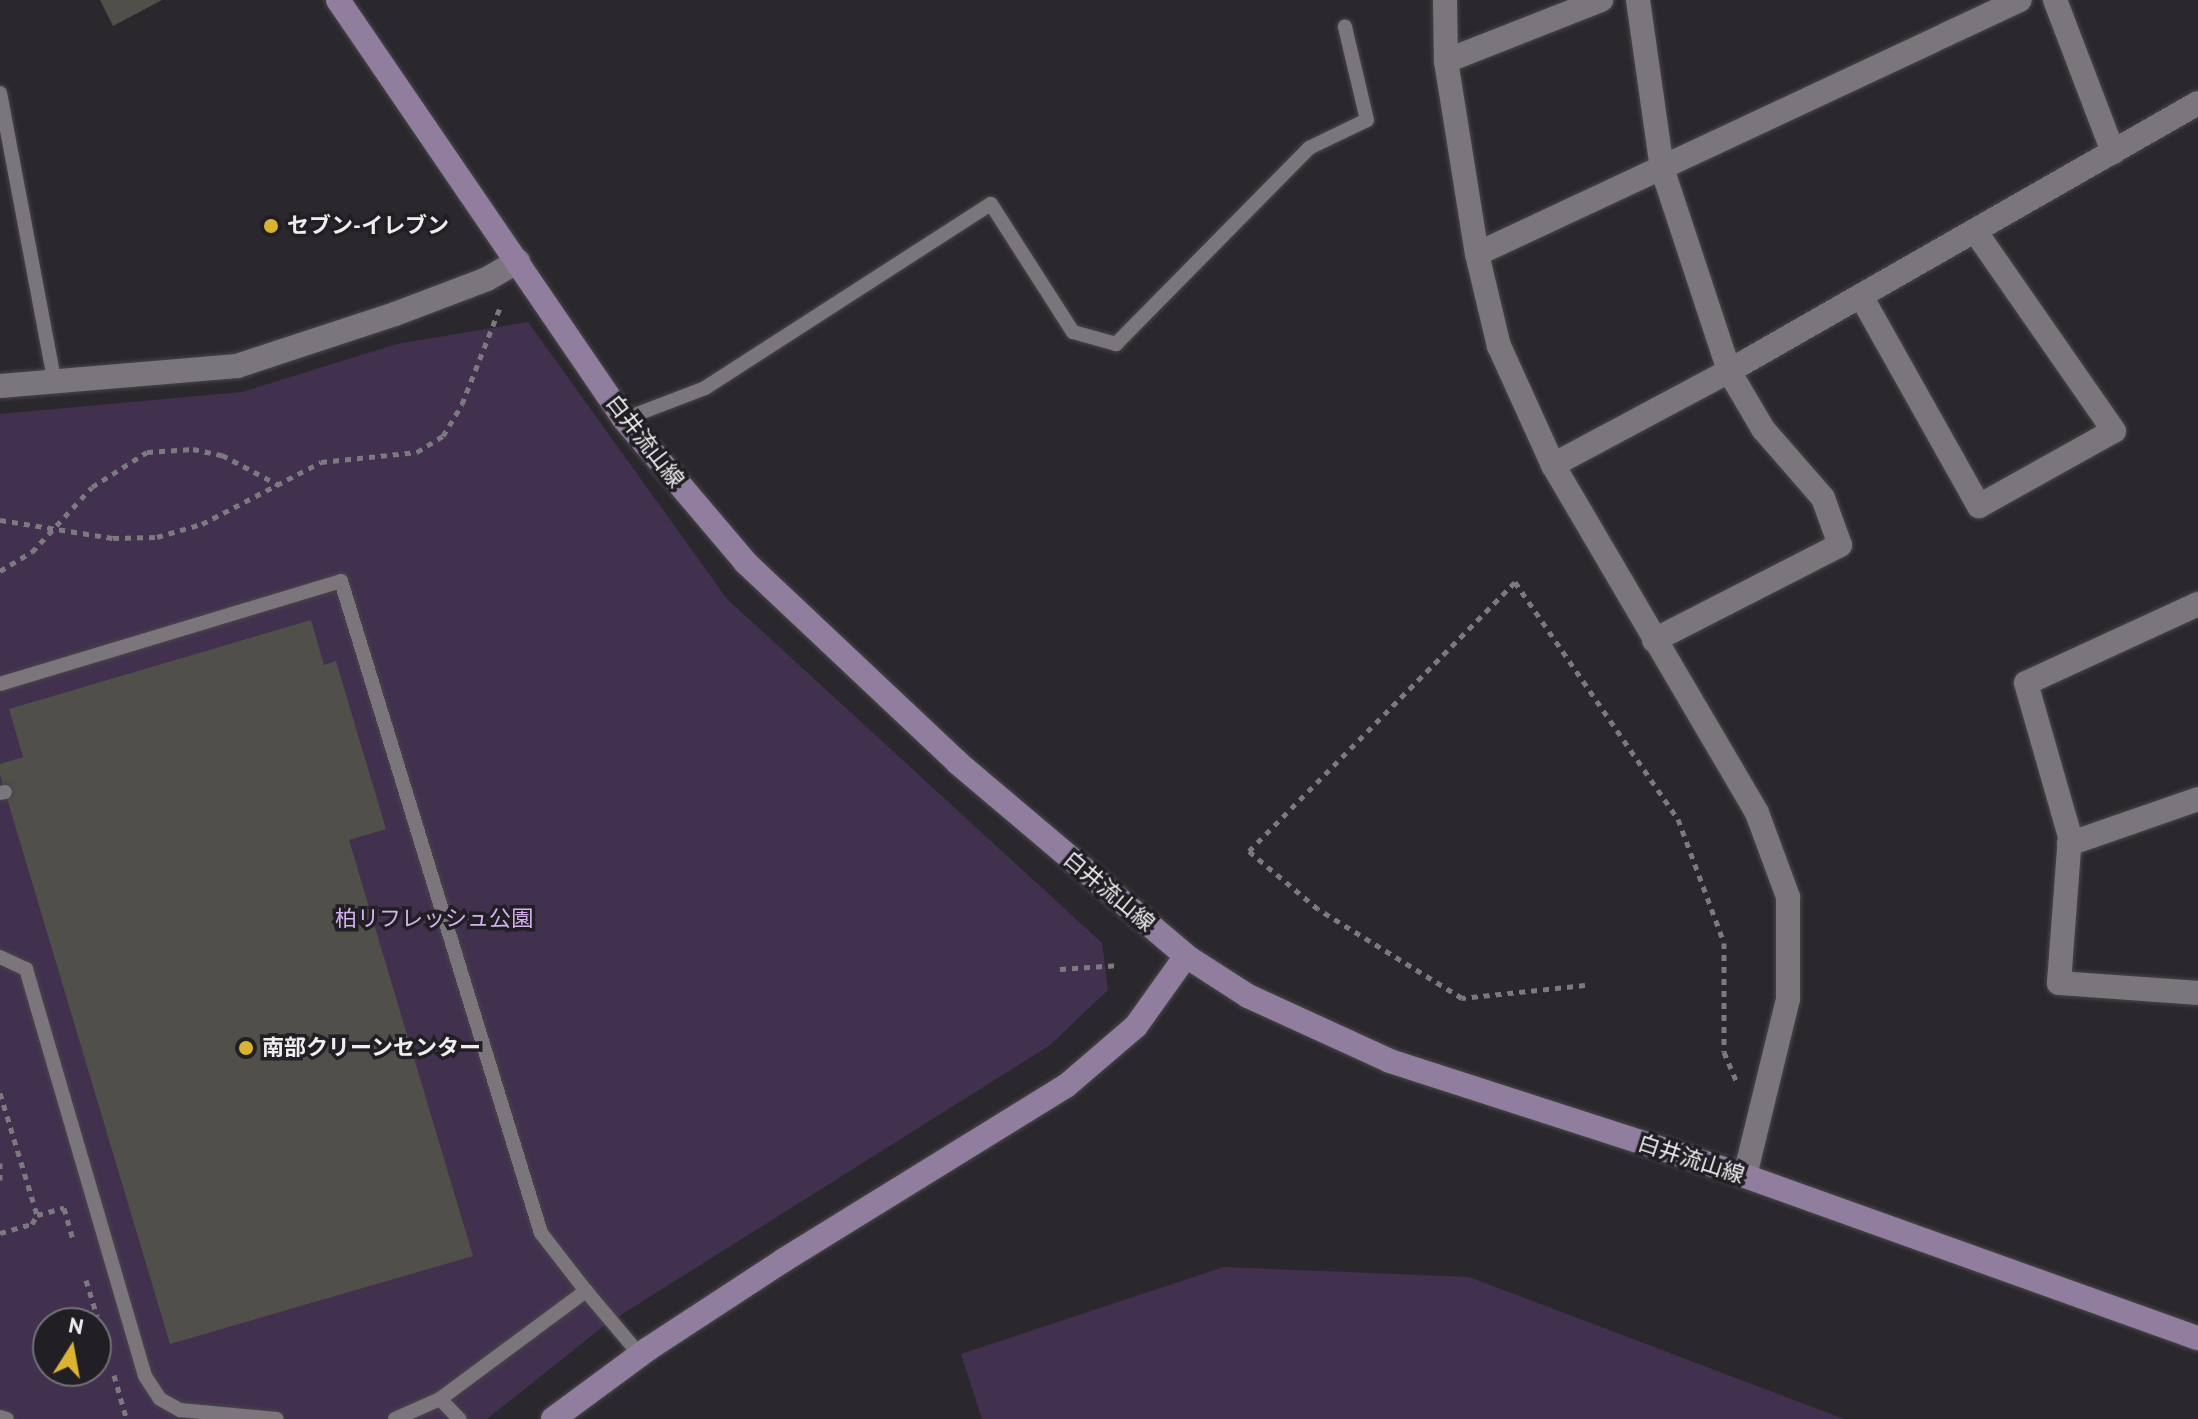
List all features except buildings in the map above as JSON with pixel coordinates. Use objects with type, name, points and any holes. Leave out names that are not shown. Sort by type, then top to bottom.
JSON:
[{"type":"main road","name":"白井流山線","points":[[338,0],[624,419],[746,563],[958,763],[1186,956],[1248,996],[1390,1061],[1745,1176],[2198,1338]]},
{"type":"main road","points":[[553,1419],[640,1355],[1066,1086],[1136,1026],[1186,956]]},
{"type":"street","points":[[1445,0],[1446,61],[1477,254],[1499,346],[1553,465],[1757,813],[1788,897],[1788,999],[1745,1176]]},
{"type":"street","points":[[1446,61],[1601,0]]},
{"type":"street","points":[[1638,0],[1662,168],[1729,371],[1763,429],[1823,498],[1840,545],[1654,640]]},
{"type":"street","points":[[1477,254],[2020,0]]},
{"type":"street","points":[[2055,0],[2113,152]]},
{"type":"street","points":[[1553,465],[1729,371],[2198,103]]},
{"type":"street","points":[[1861,296],[1979,506],[2114,431],[1975,231]]},
{"type":"street","points":[[0,386],[237,366],[408,309],[487,279],[518,261]]},
{"type":"street","points":[[2198,604],[2026,683],[2068,816],[2069,844],[2059,983],[2198,993]]},
{"type":"street","points":[[2069,844],[2198,799]]},
{"type":"lane","points":[[624,419],[705,388],[991,204],[1073,332],[1116,344],[1309,148],[1367,120],[1345,27]]},
{"type":"lane","points":[[0,93],[54,380]]},
{"type":"lane","points":[[0,684],[341,581],[541,1233],[640,1355]]},
{"type":"lane","points":[[0,957],[26,969],[145,1376],[160,1399],[180,1410],[277,1419]]},
{"type":"lane","points":[[395,1419],[440,1399],[586,1291]]},
{"type":"lane","points":[[440,1399],[459,1419]]},
{"type":"lane","points":[[0,1417],[7,1419]]},
{"type":"path","points":[[0,520],[113,538],[157,537],[202,524],[321,462],[417,452],[443,436],[502,302]]},
{"type":"path","points":[[0,571],[22,560],[55,530],[92,487],[147,452],[193,449],[222,455],[279,485]]},
{"type":"path","points":[[1585,985],[1462,998],[1318,909],[1249,851],[1515,582],[1678,819],[1724,943],[1724,1052],[1757,1127]]},
{"type":"path","points":[[1060,969],[1120,965]]},
{"type":"path","points":[[0,1093],[37,1215],[32,1224],[0,1233]]},
{"type":"path","points":[[0,1163],[0,1180]]},
{"type":"path","points":[[37,1215],[64,1208],[74,1242]]},
{"type":"path","points":[[86,1280],[94,1307]]},
{"type":"path","points":[[114,1375],[126,1417]]},
{"type":"green space","name":"柏リフレッシュ公園","points":[[528,322],[727,599],[1102,943],[1108,990],[1050,1045],[605,1325],[487,1419],[0,1419],[0,414],[242,392],[397,344]]},
{"type":"green space","points":[[1224,1267],[1469,1277],[1844,1419],[982,1419],[961,1354]]},
{"type":"place","name":"セブン-イレブン","points":[[271,226]]},
{"type":"place","name":"南部クリーンセンター","points":[[246,1048]]}]
